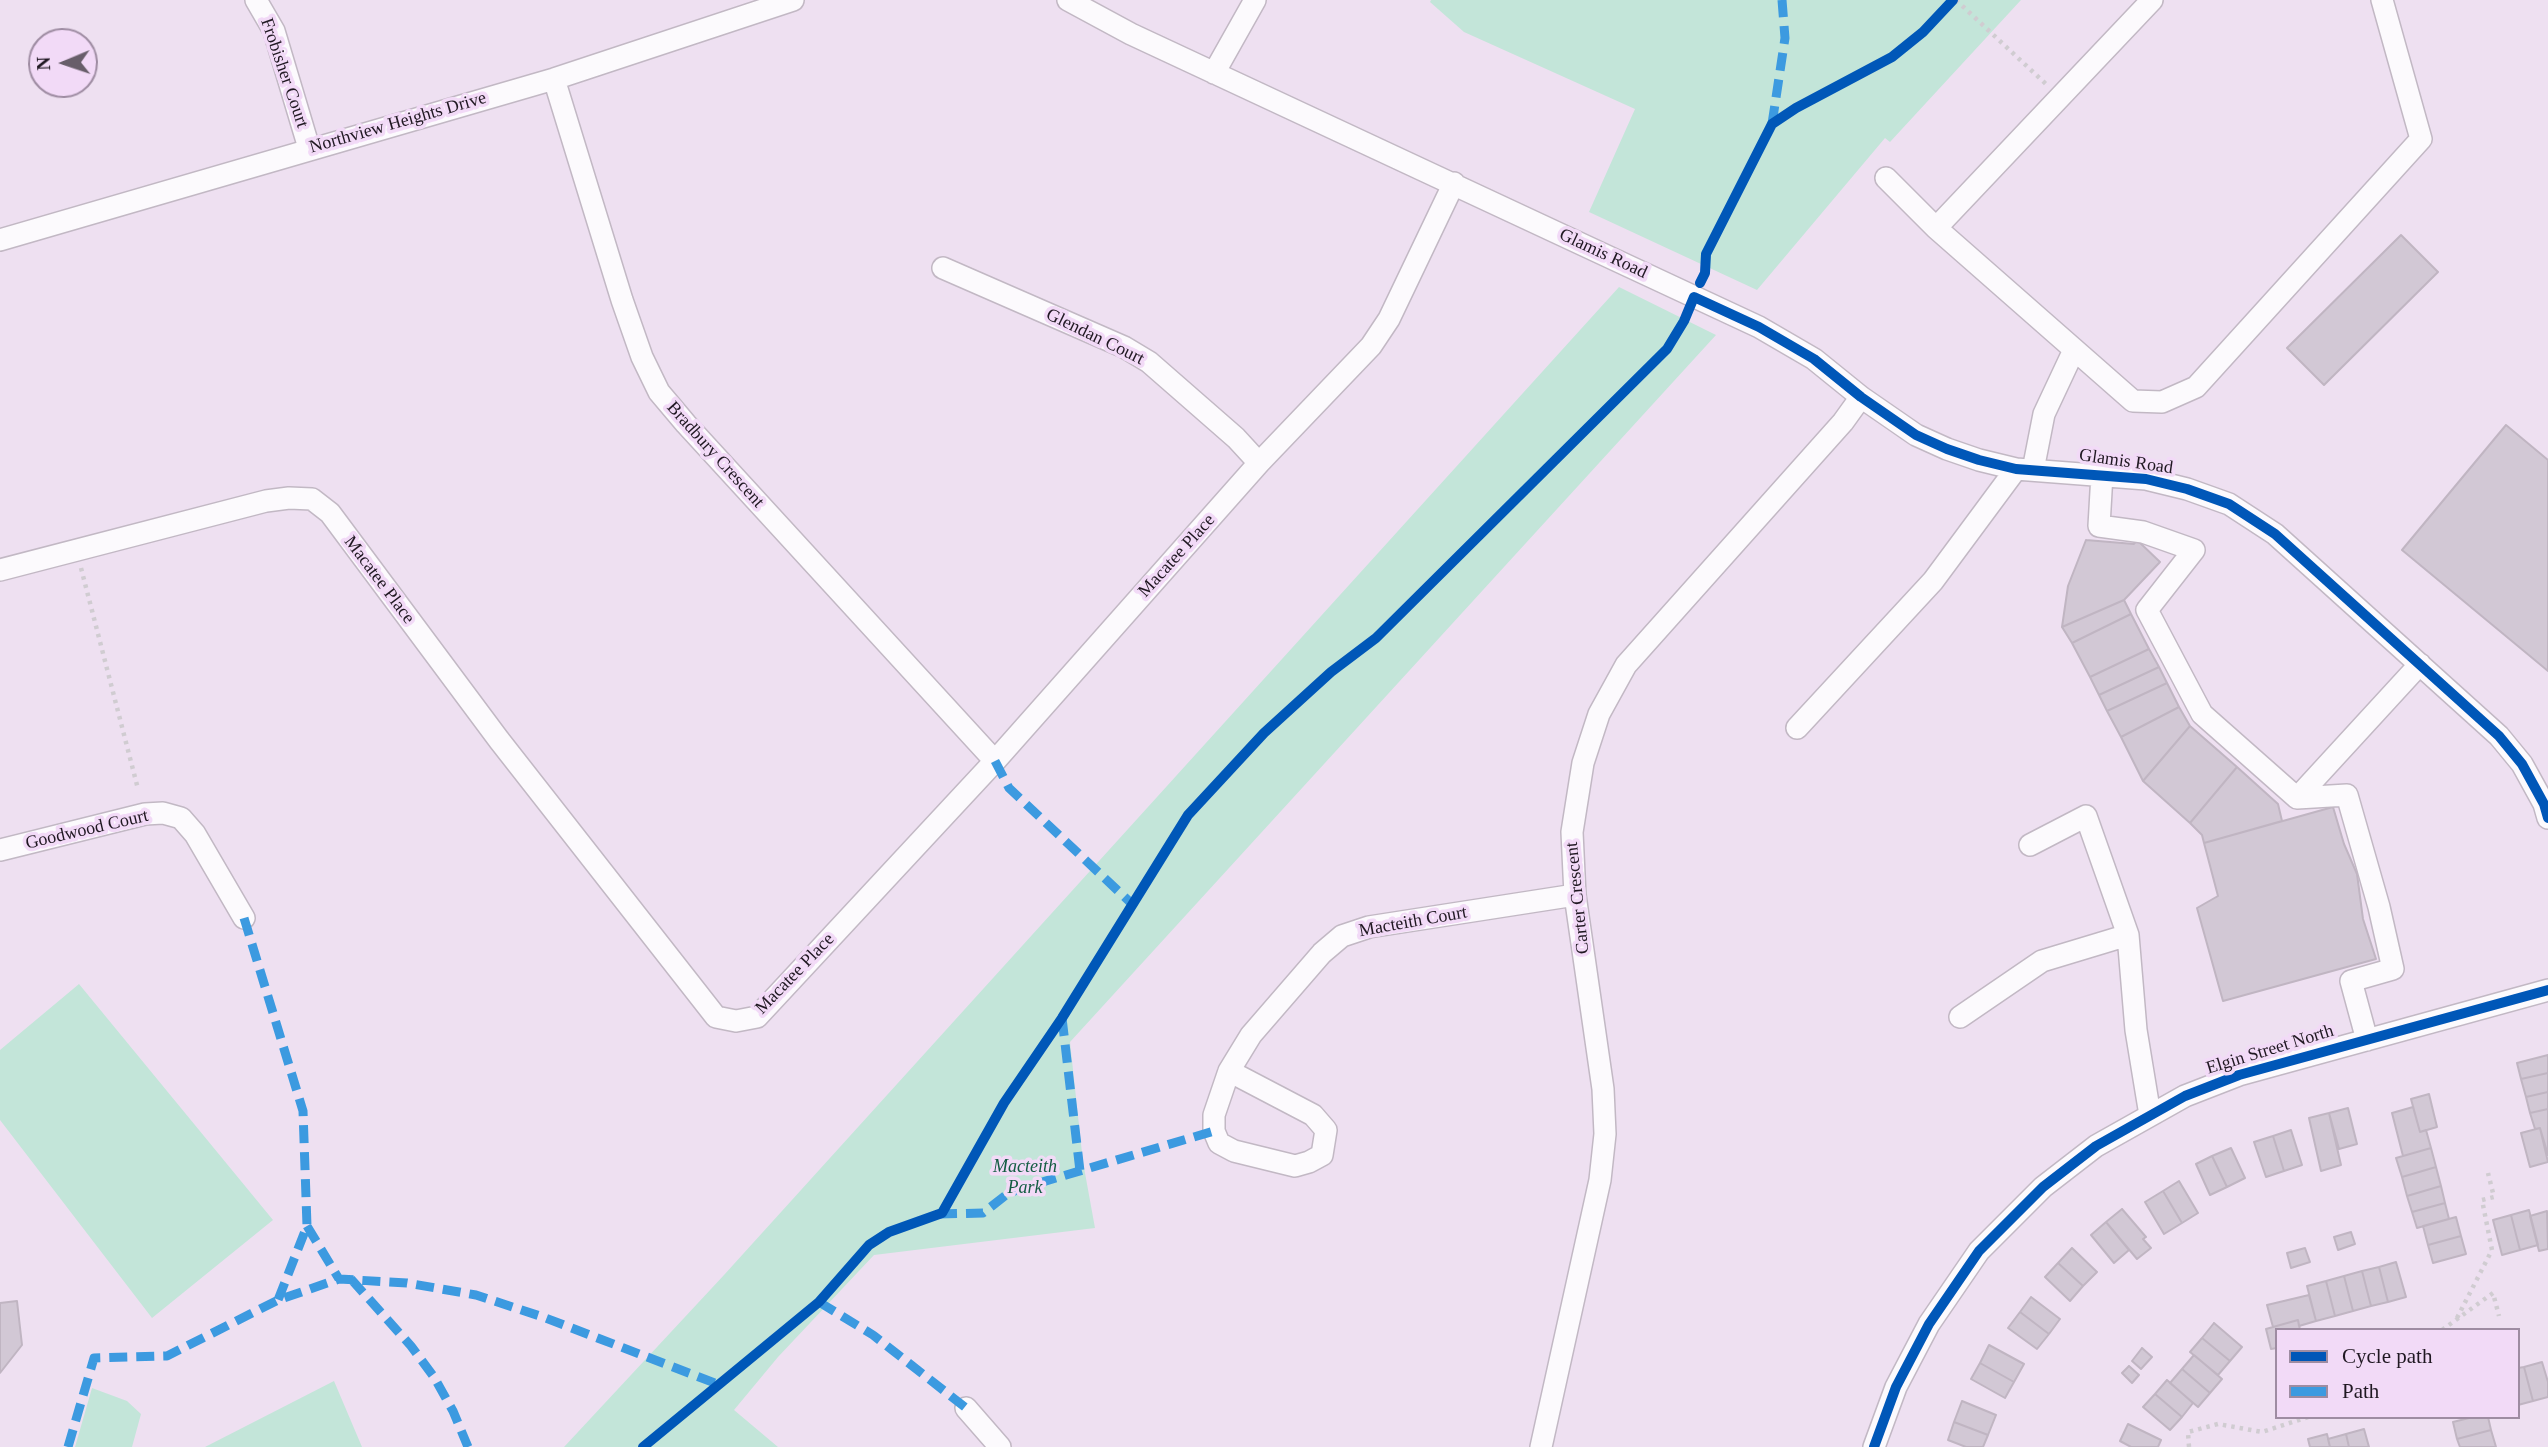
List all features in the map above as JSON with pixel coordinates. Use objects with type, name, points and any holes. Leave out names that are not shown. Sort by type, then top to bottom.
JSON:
[{"type":"street","name":"Frobisher Court","points":[[256,0],[274,32],[309,148]]},
{"type":"street","name":"Northview Heights Drive","points":[[0,240],[309,148],[554,79],[793,0]]},
{"type":"street","name":"Glamis Road","points":[[1068,0],[1131,34],[1759,327],[1814,359],[1861,397],[1916,435],[1947,449],[1979,460],[2024,469],[2146,479],[2187,489],[2229,505],[2275,534],[2499,736],[2522,764],[2548,818]]},
{"type":"street","points":[[1214,73],[1255,0]]},
{"type":"street","points":[[1936,228],[2152,0]]},
{"type":"street","points":[[1885,178],[1936,228],[2133,401],[2162,402],[2196,387],[2421,139],[2382,0]]},
{"type":"street","name":"Bradbury Crescent","points":[[554,79],[622,300],[642,358],[659,392],[995,761]]},
{"type":"street","name":"Macatee Place","points":[[0,570],[266,501],[312,499],[330,513],[499,740],[716,1017],[736,1021],[757,1017],[995,761],[1259,463],[1371,346],[1390,319],[1454,183]]},
{"type":"street","name":"Glendan Court","points":[[943,268],[1124,347],[1149,362],[1236,438],[1259,463]]},
{"type":"street","points":[[1797,728],[1933,581],[2024,469],[2044,414],[2074,350]]},
{"type":"street","name":"Carter Crescent","points":[[1541,1447],[1600,1181],[1605,1134],[1603,1088],[1575,895],[1572,832],[1583,762],[1600,714],[1626,665],[1843,422],[1861,397]]},
{"type":"street","points":[[2102,474],[2099,526],[2143,532],[2194,550],[2147,610],[2202,714],[2297,798],[2347,795],[2364,851],[2393,969],[2351,981],[2367,1040]]},
{"type":"street","points":[[2297,798],[2420,664]]},
{"type":"street","name":"Goodwood Court","points":[[0,850],[145,814],[163,813],[181,818],[195,834],[244,918]]},
{"type":"street","points":[[2030,845],[2086,816],[2128,935],[2136,1030],[2150,1115]]},
{"type":"street","name":"Macteith Court","points":[[1229,1071],[1313,1115],[1326,1130],[1322,1155],[1309,1163],[1295,1166],[1234,1151],[1219,1143],[1214,1131],[1214,1115],[1229,1071],[1251,1035],[1298,979],[1342,936],[1369,927],[1575,895]]},
{"type":"street","points":[[1960,1017],[2042,961],[2128,935]]},
{"type":"street","name":"Elgin Street North","points":[[1874,1447],[1896,1387],[1929,1324],[1979,1251],[2043,1187],[2096,1146],[2185,1096],[2239,1075],[2548,990]]},
{"type":"street","points":[[966,1408],[1000,1447]]},
{"type":"path","points":[[1956,0],[2060,97]]},
{"type":"path","points":[[76,551],[138,789]]},
{"type":"path","points":[[2456,1318],[2492,1250],[2482,1200],[2494,1196],[2488,1173]]},
{"type":"path","points":[[2444,1328],[2493,1293],[2499,1316]]},
{"type":"path","points":[[2189,1447],[2189,1433],[2218,1424],[2262,1432],[2302,1419]]},
{"type":"green space","points":[[2021,0],[1890,142],[1885,138],[1757,290],[1589,212],[1635,109],[1464,32],[1430,2]]},
{"type":"green space","name":"Macteith Park","points":[[1619,287],[1716,335],[1070,1042],[1083,1162],[1095,1228],[874,1255],[778,1357],[734,1410],[778,1447],[564,1447],[724,1275]]},
{"type":"green space","points":[[79,984],[273,1220],[152,1318],[0,1120],[0,1050]]},
{"type":"green space","points":[[334,1381],[362,1447],[205,1447]]},
{"type":"green space","points":[[92,1388],[127,1401],[141,1414],[132,1447],[75,1447]]},
{"type":"building","points":[[2401,235],[2438,272],[2324,385],[2287,348]]},
{"type":"building","points":[[2506,425],[2548,460],[2548,671],[2402,550]]},
{"type":"building","points":[[2086,540],[2134,544],[2137,540],[2160,562],[2124,600],[2062,627],[2068,586]]},
{"type":"building","points":[[2124,600],[2131,614],[2072,643],[2062,627]]},
{"type":"building","points":[[2131,614],[2149,649],[2090,677],[2072,643]]},
{"type":"building","points":[[2149,649],[2159,667],[2099,695],[2090,677]]},
{"type":"building","points":[[2159,667],[2167,683],[2107,711],[2099,695]]},
{"type":"building","points":[[2167,683],[2179,707],[2121,737],[2107,711]]},
{"type":"building","points":[[2179,707],[2190,726],[2143,781],[2121,737]]},
{"type":"building","points":[[2190,726],[2237,767],[2190,823],[2143,781]]},
{"type":"building","points":[[2237,767],[2278,804],[2282,821],[2204,843],[2202,835],[2190,823]]},
{"type":"building","points":[[2333,807],[2344,844],[2357,874],[2363,919],[2376,959],[2223,1001],[2197,908],[2218,896],[2204,843]]},
{"type":"building","points":[[2548,1055],[2548,1073],[2521,1079],[2517,1063]]},
{"type":"building","points":[[2548,1073],[2548,1092],[2526,1097],[2521,1079]]},
{"type":"building","points":[[2548,1092],[2548,1109],[2530,1113],[2526,1097]]},
{"type":"building","points":[[2429,1094],[2437,1127],[2420,1132],[2411,1099]]},
{"type":"building","points":[[2413,1107],[2420,1132],[2426,1130],[2431,1148],[2403,1156],[2392,1113]]},
{"type":"building","points":[[2348,1108],[2357,1144],[2339,1149],[2329,1113]]},
{"type":"building","points":[[2548,1109],[2548,1155],[2540,1128],[2535,1129],[2530,1113]]},
{"type":"building","points":[[2329,1113],[2341,1165],[2321,1171],[2309,1118]]},
{"type":"building","points":[[2540,1128],[2548,1162],[2530,1167],[2521,1133]]},
{"type":"building","points":[[2291,1130],[2302,1165],[2284,1171],[2273,1136]]},
{"type":"building","points":[[2273,1136],[2284,1171],[2266,1177],[2254,1142]]},
{"type":"building","points":[[2231,1148],[2245,1178],[2227,1187],[2212,1156]]},
{"type":"building","points":[[2431,1148],[2436,1167],[2402,1177],[2396,1158]]},
{"type":"building","points":[[2212,1156],[2227,1187],[2210,1195],[2196,1164]]},
{"type":"building","points":[[2436,1167],[2441,1186],[2407,1196],[2402,1177]]},
{"type":"building","points":[[2179,1181],[2198,1213],[2182,1223],[2163,1191]]},
{"type":"building","points":[[2441,1186],[2445,1203],[2412,1212],[2407,1196]]},
{"type":"building","points":[[2163,1191],[2182,1223],[2164,1234],[2145,1202]]},
{"type":"building","points":[[2445,1203],[2449,1219],[2417,1228],[2412,1212]]},
{"type":"building","points":[[2122,1209],[2146,1237],[2143,1239],[2151,1248],[2137,1259],[2106,1222]]},
{"type":"building","points":[[2529,1210],[2538,1245],[2520,1250],[2511,1215]]},
{"type":"building","points":[[2547,1211],[2548,1249],[2539,1251],[2530,1216]]},
{"type":"building","points":[[2511,1215],[2520,1250],[2502,1255],[2493,1220]]},
{"type":"building","points":[[2456,1217],[2461,1236],[2428,1245],[2423,1226]]},
{"type":"building","points":[[2106,1222],[2129,1250],[2114,1263],[2091,1235]]},
{"type":"building","points":[[2351,1232],[2355,1244],[2338,1250],[2334,1237]]},
{"type":"building","points":[[2461,1236],[2466,1254],[2433,1263],[2428,1245]]},
{"type":"building","points":[[2072,1248],[2097,1272],[2083,1286],[2058,1263]]},
{"type":"building","points":[[2305,1248],[2310,1262],[2291,1268],[2287,1253]]},
{"type":"building","points":[[2396,1262],[2406,1297],[2388,1302],[2379,1267]]},
{"type":"building","points":[[2058,1263],[2083,1286],[2070,1301],[2045,1277]]},
{"type":"building","points":[[2379,1267],[2388,1302],[2371,1306],[2362,1271]]},
{"type":"building","points":[[2362,1271],[2371,1306],[2353,1311],[2344,1276]]},
{"type":"building","points":[[2344,1276],[2353,1311],[2335,1316],[2326,1281]]},
{"type":"building","points":[[2326,1281],[2335,1316],[2316,1321],[2307,1286]]},
{"type":"building","points":[[2309,1295],[2316,1321],[2299,1326],[2298,1320],[2273,1327],[2267,1305]]},
{"type":"building","points":[[2031,1297],[2060,1319],[2049,1334],[2020,1312]]},
{"type":"building","points":[[17,1301],[22,1345],[0,1373],[0,1303]]},
{"type":"building","points":[[2020,1312],[2049,1334],[2037,1349],[2008,1328]]},
{"type":"building","points":[[2298,1320],[2300,1328],[2275,1328],[2275,1348],[2271,1349],[2266,1329]]},
{"type":"building","points":[[2214,1323],[2242,1347],[2230,1361],[2202,1338]]},
{"type":"building","points":[[2202,1338],[2230,1361],[2218,1375],[2190,1352]]},
{"type":"building","points":[[1989,1345],[2024,1364],[2014,1382],[1980,1363]]},
{"type":"building","points":[[2142,1348],[2152,1357],[2141,1369],[2132,1361]]},
{"type":"building","points":[[2194,1355],[2222,1379],[2210,1393],[2182,1369]]},
{"type":"building","points":[[2542,1362],[2548,1382],[2548,1397],[2533,1401],[2524,1367]]},
{"type":"building","points":[[1980,1363],[2014,1382],[2005,1398],[1971,1379]]},
{"type":"building","points":[[2129,1366],[2139,1375],[2132,1383],[2122,1373]]},
{"type":"building","points":[[2524,1367],[2533,1401],[2520,1404],[2520,1368]]},
{"type":"building","points":[[2182,1369],[2210,1393],[2198,1407],[2170,1383]]},
{"type":"building","points":[[2167,1380],[2193,1403],[2182,1417],[2155,1394]]},
{"type":"building","points":[[2155,1394],[2182,1417],[2170,1430],[2143,1407]]},
{"type":"building","points":[[1962,1401],[1996,1415],[1988,1435],[1954,1422]]},
{"type":"building","points":[[2488,1419],[2491,1430],[2457,1439],[2453,1422]]},
{"type":"building","points":[[1954,1422],[1988,1435],[1983,1447],[1966,1447],[1948,1440]]},
{"type":"building","points":[[2128,1424],[2161,1440],[2158,1447],[2131,1447],[2120,1441]]},
{"type":"building","points":[[2364,1429],[2369,1447],[2349,1447],[2346,1434]]},
{"type":"building","points":[[2491,1430],[2496,1447],[2460,1447],[2457,1439]]},
{"type":"building","points":[[2327,1434],[2330,1447],[2310,1447],[2308,1439]]},
{"type":"building","points":[[2346,1434],[2349,1447],[2330,1447],[2328,1439]]},
{"type":"marked path","points":[[1772,124],[1785,38],[1782,0]]},
{"type":"marked path","points":[[995,761],[1009,788],[1132,904]]},
{"type":"marked path","points":[[244,918],[303,1111],[307,1226],[278,1300]]},
{"type":"marked path","points":[[1062,1018],[1080,1171]]},
{"type":"marked path","points":[[939,1214],[983,1213],[1006,1195],[1019,1189],[1214,1131]]},
{"type":"marked path","points":[[307,1226],[339,1279]]},
{"type":"marked path","points":[[68,1447],[94,1358],[167,1356],[278,1300],[339,1279],[407,1283],[476,1295],[543,1317],[720,1385]]},
{"type":"marked path","points":[[351,1279],[411,1346],[434,1377],[453,1411],[468,1447]]},
{"type":"marked path","points":[[819,1302],[873,1335],[966,1408]]},
{"type":"cycle path","points":[[1700,283],[1705,273],[1706,254],[1772,124],[1796,108],[1892,57],[1923,32],[1953,0]]},
{"type":"cycle path","points":[[643,1447],[819,1302],[869,1245],[889,1232],[942,1213],[1004,1103],[1062,1018],[1188,815],[1264,733],[1331,672],[1376,638],[1667,349],[1684,321],[1694,297],[1759,327],[1814,359],[1861,397],[1916,435],[1947,449],[2016,469],[2146,479],[2187,489],[2229,504],[2275,534],[2499,736],[2522,764],[2544,804],[2548,818]]},
{"type":"cycle path","points":[[1874,1447],[1896,1387],[1929,1324],[1979,1251],[2043,1187],[2096,1146],[2185,1096],[2239,1075],[2548,990]]}]
